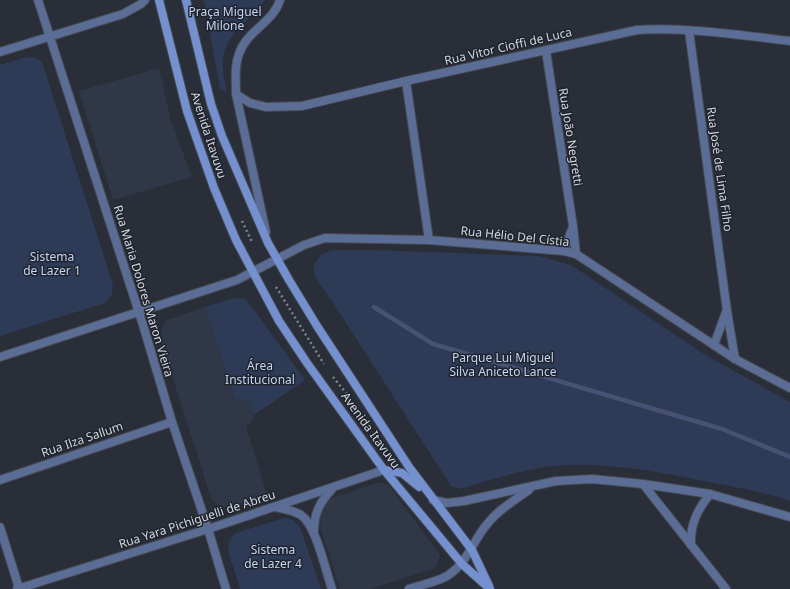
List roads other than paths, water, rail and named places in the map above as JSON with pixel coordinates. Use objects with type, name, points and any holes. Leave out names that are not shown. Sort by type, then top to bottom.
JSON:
[{"type":"main road","name":"Avenida Itavuvu","points":[[159,0],[187,111],[214,188],[236,240],[279,321],[307,363],[384,470],[462,564],[490,589]]},
{"type":"main road","name":"Avenida Itavuvu","points":[[186,0],[211,104],[222,136],[268,243],[321,332],[409,467],[472,550],[490,589]]},
{"type":"main road","points":[[384,470],[402,473],[433,500]]},
{"type":"street","name":"Rua Maria Dolores Maron Vieira","points":[[38,0],[226,589]]},
{"type":"street","points":[[0,52],[123,14],[145,0]]},
{"type":"street","points":[[268,243],[236,94],[235,71],[239,52],[244,43],[268,20],[280,0]]},
{"type":"street","name":"Rua Vitor Cioffi de Luca","points":[[236,94],[257,105],[266,107],[302,106],[406,81],[637,30],[663,29],[718,32],[790,41]]},
{"type":"street","name":"Rua José de Lima Filho","points":[[689,31],[727,311],[735,359]]},
{"type":"street","name":"Rua João Negretti","points":[[546,51],[576,254]]},
{"type":"street","points":[[406,81],[429,240]]},
{"type":"street","name":"Rua João Negretti","points":[[564,251],[573,226]]},
{"type":"street","name":"Rua Hélio Del Cístia","points":[[276,258],[304,245],[325,238],[429,240],[564,251],[576,254],[735,359],[790,388]]},
{"type":"street","points":[[0,357],[237,280],[276,258]]},
{"type":"street","name":"Rua José de Lima Filho","points":[[714,344],[727,311]]},
{"type":"street","name":"Rua Ilza Sallum","points":[[0,480],[172,422]]},
{"type":"street","name":"Rua Yara Pichiguelli de Abreu","points":[[18,589],[208,529],[384,470]]},
{"type":"street","points":[[433,500],[446,503],[464,501],[556,481],[592,479],[643,484],[710,494],[790,517]]},
{"type":"street","points":[[643,484],[726,589]]},
{"type":"street","points":[[314,534],[316,513],[320,503],[334,487]]},
{"type":"street","points":[[408,589],[445,577],[462,564],[472,550],[480,534],[492,518],[533,487]]},
{"type":"street","points":[[692,546],[690,535],[694,519],[710,494]]},
{"type":"street","points":[[272,507],[288,510],[301,515],[307,520],[314,534],[332,589]]},
{"type":"street","points":[[0,527],[18,589]]},
{"type":"waterway","points":[[374,307],[433,344],[722,429],[790,457]]},
{"type":"park label","name":"Praça Miguel Milone","points":[[225,18]]},
{"type":"park label","name":"Sistema de Lazer 1","points":[[52,263]]},
{"type":"park label","name":"Parque Lui Miguel Silva Aniceto Lance","points":[[503,364]]},
{"type":"park label","name":"Área Institucional","points":[[260,372]]},
{"type":"park label","name":"Sistema de Lazer 4","points":[[273,556]]}]
